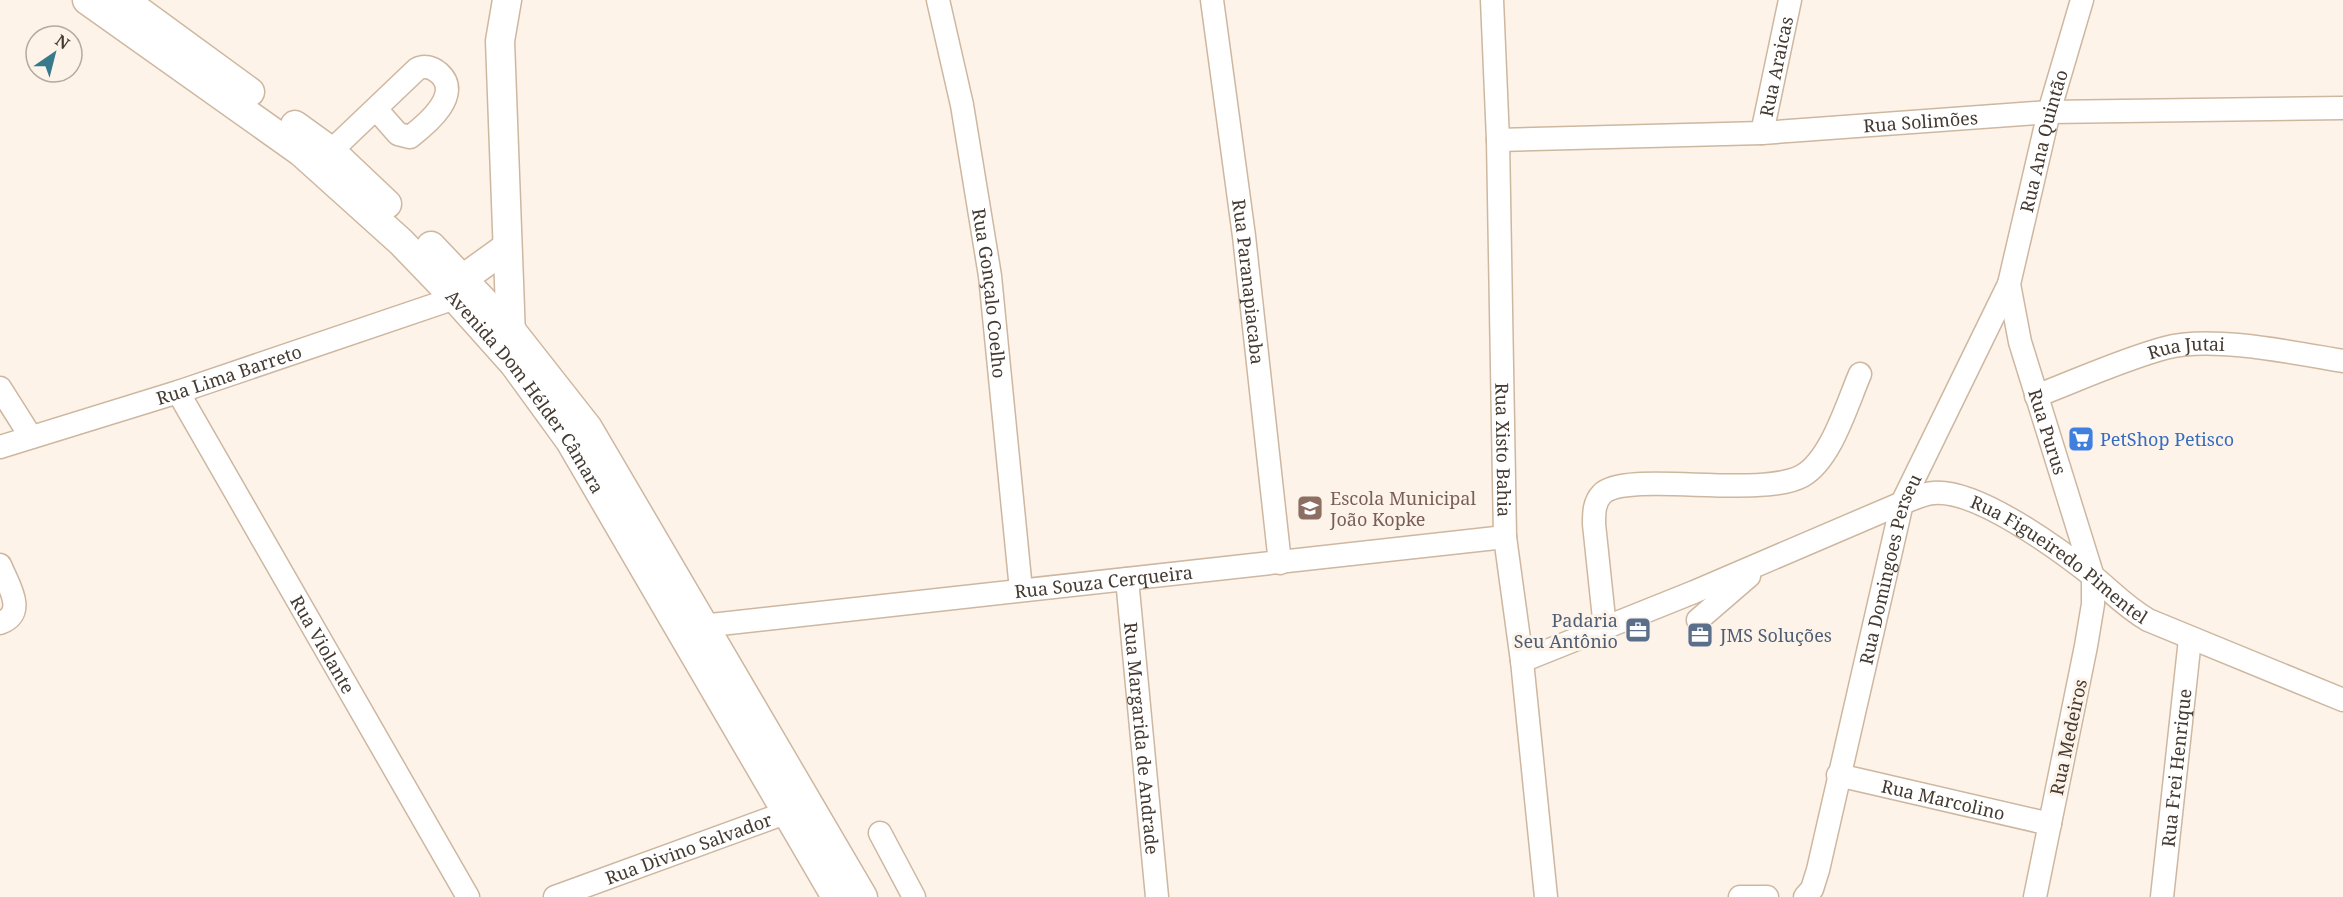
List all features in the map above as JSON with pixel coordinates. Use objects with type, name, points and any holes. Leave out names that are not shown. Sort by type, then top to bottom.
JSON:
[{"type":"main road","name":"Avenida Dom Hélder Câmara","points":[[87,0],[301,152],[400,242],[511,330],[588,428],[702,626],[863,897]]},
{"type":"main road","name":"Avenida Dom Hélder Câmara","points":[[124,0],[331,152],[460,288],[570,441],[836,897]]},
{"type":"main road","points":[[507,0],[500,41],[507,247],[514,364]]},
{"type":"main road","points":[[460,288],[507,247]]},
{"type":"street","name":"Rua Gonçalo Coelho","points":[[938,0],[962,105],[990,276],[1021,590]]},
{"type":"street","name":"Rua Paranapiacaba","points":[[1212,0],[1244,236],[1280,563]]},
{"type":"street","name":"Rua Xisto Bahia","points":[[1492,0],[1498,140],[1505,537],[1522,661],[1546,897]]},
{"type":"street","name":"Rua Araicas","points":[[1762,134],[1790,0]]},
{"type":"street","name":"Rua Ana Quintão","points":[[2009,284],[2049,112],[2082,0]]},
{"type":"street","name":"Rua Solimões","points":[[1498,140],[1762,134],[2049,112],[2343,108]]},
{"type":"street","points":[[331,152],[376,109]]},
{"type":"street","name":"Rua Purus","points":[[2009,284],[2013,317],[2093,577]]},
{"type":"street","name":"Rua Domingoes Perseu","points":[[1805,897],[1812,889],[1818,870],[1902,503],[2009,284]]},
{"type":"street","name":"Rua Lima Barreto","points":[[0,447],[178,392],[460,288]]},
{"type":"street","name":"Rua Jutai","points":[[2036,396],[2166,347],[2200,344],[2265,348],[2343,361]]},
{"type":"street","points":[[1605,628],[1594,509],[1603,493],[1625,484],[1714,486],[1788,482],[1802,476],[1825,454],[1860,374]]},
{"type":"street","points":[[0,388],[31,436]]},
{"type":"street","name":"Rua Violante","points":[[178,392],[468,897]]},
{"type":"street","name":"Rua Figueiredo Pimentel","points":[[1522,661],[1902,503],[1933,493],[1962,496],[1986,505],[2093,577],[2124,606],[2190,639],[2343,700]]},
{"type":"street","name":"Rua Souza Cerqueira","points":[[702,626],[1505,537]]},
{"type":"street","name":"Rua Figueiredo Pimentel","points":[[1698,620],[1771,559]]},
{"type":"street","points":[[0,565],[16,605],[9,620],[0,623]]},
{"type":"street","name":"Rua Medeiros","points":[[2035,897],[2086,646],[2093,604],[2093,577]]},
{"type":"street","name":"Rua Margarida de Andrade","points":[[1127,579],[1157,897]]},
{"type":"street","name":"Rua Frei Henrique","points":[[2162,897],[2190,639]]},
{"type":"street","name":"Rua Marcolino","points":[[1838,775],[2050,824]]},
{"type":"street","name":"Rua Divino Salvador","points":[[555,897],[788,812]]},
{"type":"street","points":[[880,833],[914,897]]},
{"type":"place","name":"PetShop Petisco","points":[[2081,439]]},
{"type":"place","name":"Escola Municipal João Kopke","points":[[1310,508]]},
{"type":"place","name":"Padaria Seu Antônio","points":[[1638,630]]},
{"type":"place","name":"JMS Soluções","points":[[1700,635]]}]
